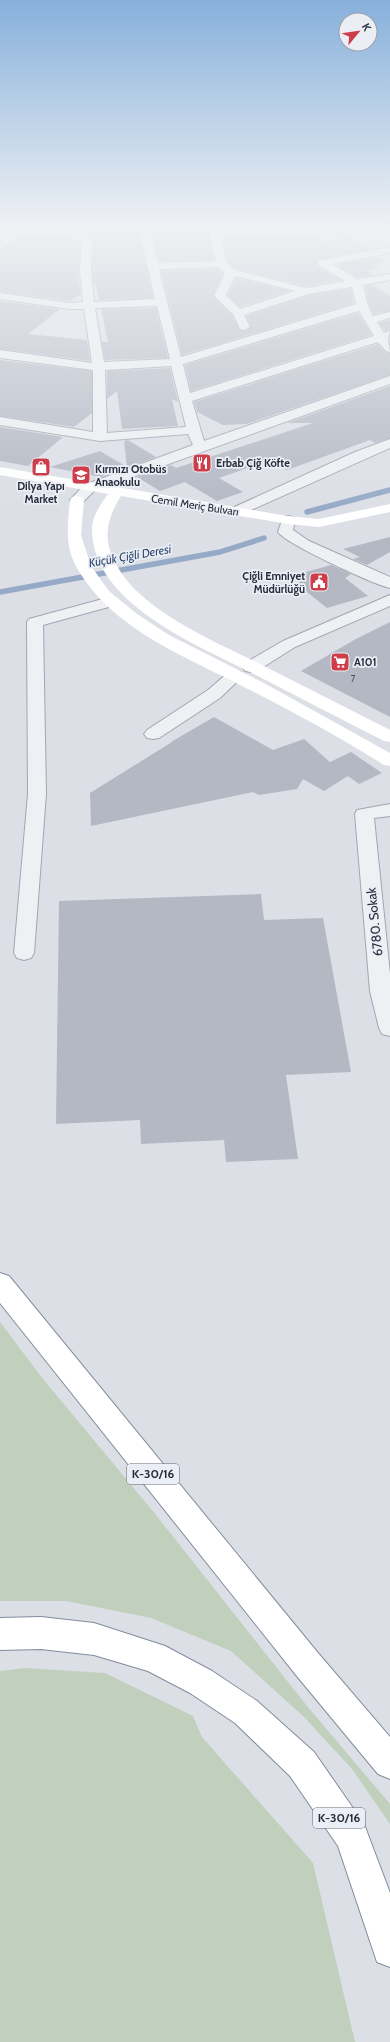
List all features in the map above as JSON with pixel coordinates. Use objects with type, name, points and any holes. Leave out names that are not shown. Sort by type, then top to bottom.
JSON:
[{"type":"main road","name":"Cemil Meriç Bulvarı","points":[[0,471],[116,492],[238,522],[287,526],[328,534],[390,521]]},
{"type":"main road","points":[[0,484],[23,489]]},
{"type":"main road","points":[[116,492],[107,505],[98,528],[106,559],[122,584],[136,599],[154,614],[251,668],[390,737]]},
{"type":"main road","points":[[62,497],[122,507]]},
{"type":"main road","points":[[77,500],[73,514],[73,538],[83,563],[105,595],[136,622],[164,640],[292,705],[390,761]]},
{"type":"main road","name":"Cemil Meriç Bulvarı","points":[[287,526],[319,523],[390,508]]},
{"type":"main road","name":"K-30/16","points":[[0,1284],[307,1664],[390,1762]]},
{"type":"main road","name":"K-30/16","points":[[0,1634],[42,1633],[94,1639],[154,1657],[201,1682],[246,1712],[302,1764],[352,1836],[384,1925],[390,1949]]},
{"type":"street","points":[[91,320],[99,367],[100,438]]},
{"type":"street","points":[[167,320],[185,399],[193,430],[200,448]]},
{"type":"street","points":[[241,320],[250,341]]},
{"type":"street","points":[[0,354],[99,367],[177,362],[316,320]]},
{"type":"street","points":[[371,320],[385,336],[390,349]]},
{"type":"street","points":[[185,399],[385,336]]},
{"type":"street","points":[[77,500],[89,488],[390,380]]},
{"type":"street","points":[[0,421],[100,438],[193,430]]},
{"type":"street","points":[[238,522],[360,455],[390,443]]},
{"type":"street","points":[[287,526],[304,544],[390,583]]},
{"type":"street","points":[[24,953],[37,794],[35,622],[105,595]]},
{"type":"street","points":[[251,668],[289,644],[390,600]]},
{"type":"street","points":[[153,734],[214,694],[235,676]]},
{"type":"street","name":"6780. Sokak","points":[[390,810],[364,814],[381,991],[390,1028]]},
{"type":"green space","points":[[0,1322],[43,1379],[156,1515],[307,1706],[390,1804],[390,1824],[352,1769],[303,1716],[231,1651],[151,1618],[66,1601],[0,1601]]},
{"type":"green space","points":[[24,1668],[105,1673],[193,1716],[202,1737],[313,1863],[355,2042],[0,2042],[0,1671]]},
{"type":"building","points":[[0,320],[46,320],[28,334],[87,340],[90,361],[0,349]]},
{"type":"building","points":[[103,320],[159,320],[168,358],[105,360],[102,342],[108,342]]},
{"type":"building","points":[[173,320],[235,320],[240,330],[245,331],[251,327],[248,320],[297,320],[182,355]]},
{"type":"building","points":[[334,320],[363,320],[372,335],[191,391],[185,365]]},
{"type":"building","points":[[390,320],[390,330],[385,331],[379,323]]},
{"type":"building","points":[[378,344],[385,352],[390,353],[390,375],[247,424],[223,425],[197,412],[194,402]]},
{"type":"building","points":[[0,360],[92,371],[92,413],[74,427],[0,416]]},
{"type":"building","points":[[170,368],[178,402],[172,399],[178,426],[122,429],[117,391],[107,399],[107,371]]},
{"type":"building","points":[[390,386],[390,438],[375,443],[370,440],[287,470],[270,460],[219,478],[243,492],[217,501],[185,482],[160,491],[137,477],[171,465],[176,468],[313,423],[287,423]]},
{"type":"building","points":[[0,427],[63,437],[28,466],[0,461]]},
{"type":"building","points":[[128,440],[156,457],[101,477],[50,467],[100,451],[127,467],[124,441]]},
{"type":"building","points":[[390,537],[390,552],[367,565],[353,559],[360,557],[343,549]]},
{"type":"building","points":[[331,565],[351,574],[345,578],[368,596],[327,608],[297,584],[300,583],[292,576]]},
{"type":"building","points":[[390,622],[390,717],[301,671],[354,640]]},
{"type":"building","points":[[214,717],[273,750],[304,739],[330,762],[351,752],[382,773],[359,784],[348,776],[324,791],[303,779],[297,789],[259,795],[253,792],[91,826],[90,793]]},
{"type":"building","points":[[261,894],[264,920],[323,918],[351,1072],[286,1075],[298,1159],[226,1162],[224,1140],[141,1144],[140,1120],[56,1124],[59,901]]},
{"type":"waterway","name":"Küçük Çiğli Deresi","points":[[307,512],[390,490]]},
{"type":"waterway","name":"Küçük Çiğli Deresi","points":[[0,592],[220,552],[264,538]]},
{"type":"place","name":"Erbab Çiğ Köfte","points":[[202,463]]},
{"type":"place","name":"Dilya Yapı Market","points":[[41,467]]},
{"type":"place","name":"Kırmızı Otobüs Anaokulu","points":[[81,475]]},
{"type":"place","name":"Çiğli Emniyet Müdürlüğü","points":[[319,582]]},
{"type":"place","name":"A101","points":[[340,662]]}]
